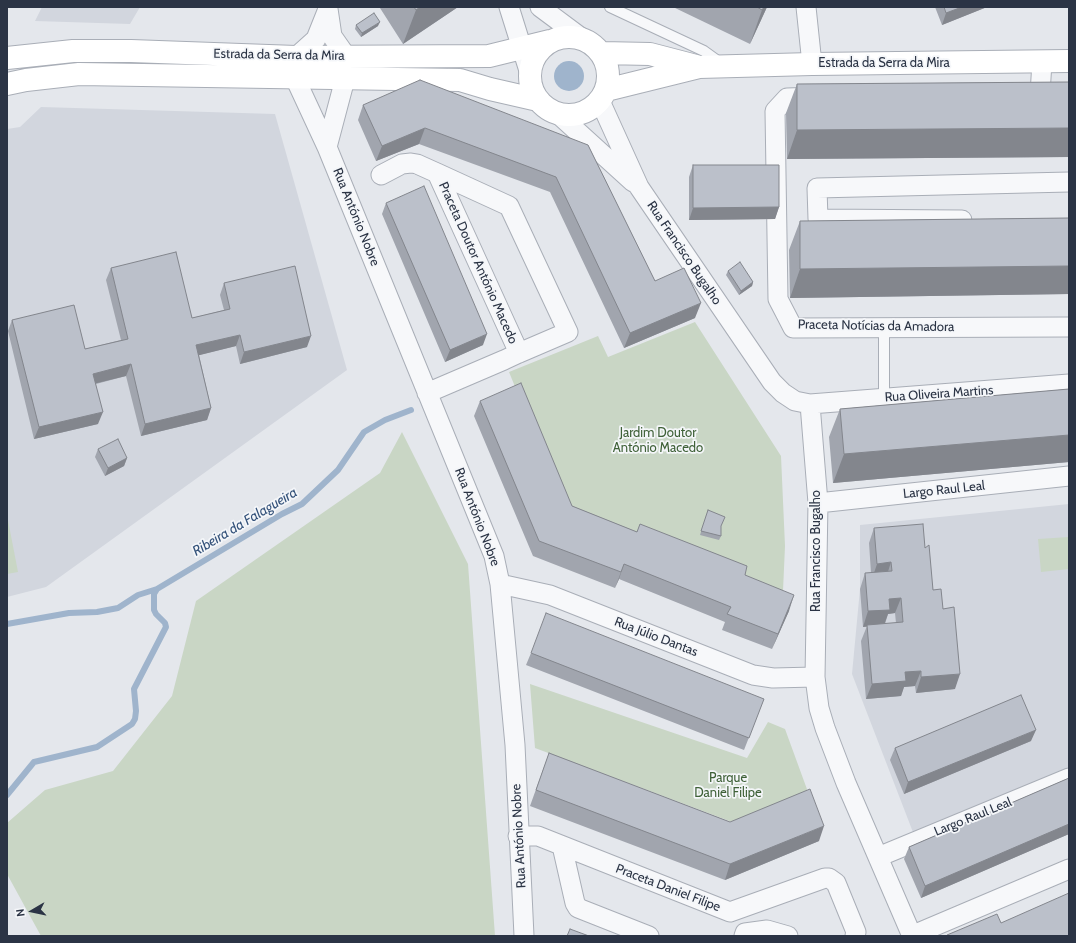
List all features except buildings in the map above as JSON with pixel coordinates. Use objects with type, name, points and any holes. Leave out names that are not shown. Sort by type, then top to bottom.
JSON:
[{"type":"street","points":[[509,7],[530,74],[531,87],[538,100],[546,108],[557,114],[580,114],[591,109],[603,95],[609,78],[607,65],[602,53],[594,45],[583,39],[540,7]]},
{"type":"street","points":[[806,7],[812,64]]},
{"type":"street","points":[[328,8],[332,36],[346,56]]},
{"type":"street","points":[[296,68],[316,39],[328,8]]},
{"type":"street","points":[[530,74],[534,58],[541,48],[550,41],[566,37],[583,39]]},
{"type":"street","name":"Estrada da Serra da Mira","points":[[7,84],[26,80],[80,74],[296,68],[346,56],[489,56],[550,41]]},
{"type":"street","name":"Estrada da Serra da Mira","points":[[7,58],[73,51],[131,51],[296,68],[345,79],[460,80],[490,89],[538,100]]},
{"type":"street","name":"Estrada da Serra da Mira","points":[[602,53],[650,54],[699,66],[1069,61]]},
{"type":"street","points":[[1040,94],[1042,62]]},
{"type":"street","name":"Estrada da Serra da Mira","points":[[603,95],[699,66]]},
{"type":"street","name":"Rua António Nobre","points":[[296,68],[494,556],[500,584],[515,745],[518,836],[524,936]]},
{"type":"street","points":[[327,147],[345,79]]},
{"type":"street","name":"Rua Francisco Bugalho","points":[[603,95],[639,187],[772,382],[783,393],[795,401],[810,404],[818,503],[814,677],[819,708],[846,783],[911,936]]},
{"type":"street","name":"Praceta Notícias da Amadora","points":[[835,97],[787,98],[775,111],[778,299],[793,328],[1069,327]]},
{"type":"street","name":"Rua Francisco Bugalho","points":[[557,114],[639,187]]},
{"type":"street","name":"Praceta Doutor António Macedo","points":[[381,175],[402,164],[416,164],[509,206],[568,332],[427,393]]},
{"type":"street","name":"Praceta Doutor António Macedo","points":[[437,173],[519,353]]},
{"type":"street","points":[[983,220],[818,219],[817,188],[1069,182]]},
{"type":"street","name":"Rua Oliveira Martins","points":[[810,404],[1069,384]]},
{"type":"street","name":"Largo Raul Leal","points":[[818,503],[1069,476]]},
{"type":"street","name":"Rua Júlio Dantas","points":[[500,584],[550,595],[753,675],[773,678],[814,677]]},
{"type":"street","name":"Largo Raul Leal","points":[[878,857],[1069,778]]},
{"type":"street","name":"Praceta Daniel Filipe","points":[[518,836],[538,836],[730,912],[739,920],[744,935],[767,930],[788,936]]},
{"type":"street","points":[[562,846],[575,903],[578,908],[649,936]]},
{"type":"street","name":"Praceta Daniel Filipe","points":[[569,878],[586,868],[606,864]]},
{"type":"street","points":[[911,936],[1069,869]]},
{"type":"street","name":"Praceta Daniel Filipe","points":[[730,912],[825,878],[829,878],[836,883],[856,932],[855,936]]},
{"type":"lane","points":[[610,7],[704,51],[725,66]]},
{"type":"lane","points":[[884,327],[884,398]]},
{"type":"shaded area","points":[[42,7],[140,7],[130,24],[35,21]]},
{"type":"shaded area","points":[[41,107],[275,114],[347,370],[46,587],[7,597],[7,129],[20,127]]},
{"type":"shaded area","points":[[1069,504],[1069,774],[916,840],[852,674],[860,589],[860,525]]},
{"type":"green space","name":"Jardim Doutor António Macedo","points":[[695,322],[781,456],[785,546],[783,591],[563,504],[509,372],[598,336],[608,357]]},
{"type":"green space","points":[[402,432],[468,564],[495,936],[41,936],[7,874],[7,823],[45,790],[113,771],[172,696],[196,601],[380,473]]},
{"type":"green space","points":[[7,515],[18,572],[7,574]]},
{"type":"green space","points":[[1069,537],[1069,569],[1041,572],[1038,539]]},
{"type":"green space","name":"Parque Daniel Filipe","points":[[530,684],[747,758],[768,722],[785,729],[808,792],[732,822],[535,748]]},
{"type":"water","points":[[569,61],[580,65],[584,76],[580,87],[569,91],[558,87],[554,76],[558,65]]},
{"type":"waterway","name":"Ribeira da Falagueira","points":[[7,795],[34,762],[97,747],[132,724],[135,719],[136,711],[134,689],[166,627],[165,623],[154,610],[154,594],[157,589],[282,514],[302,504],[338,470],[364,432],[385,420],[411,410]]},
{"type":"waterway","name":"Ribeira da Falagueira","points":[[7,624],[69,613],[97,612],[118,608],[138,595],[157,589]]}]
